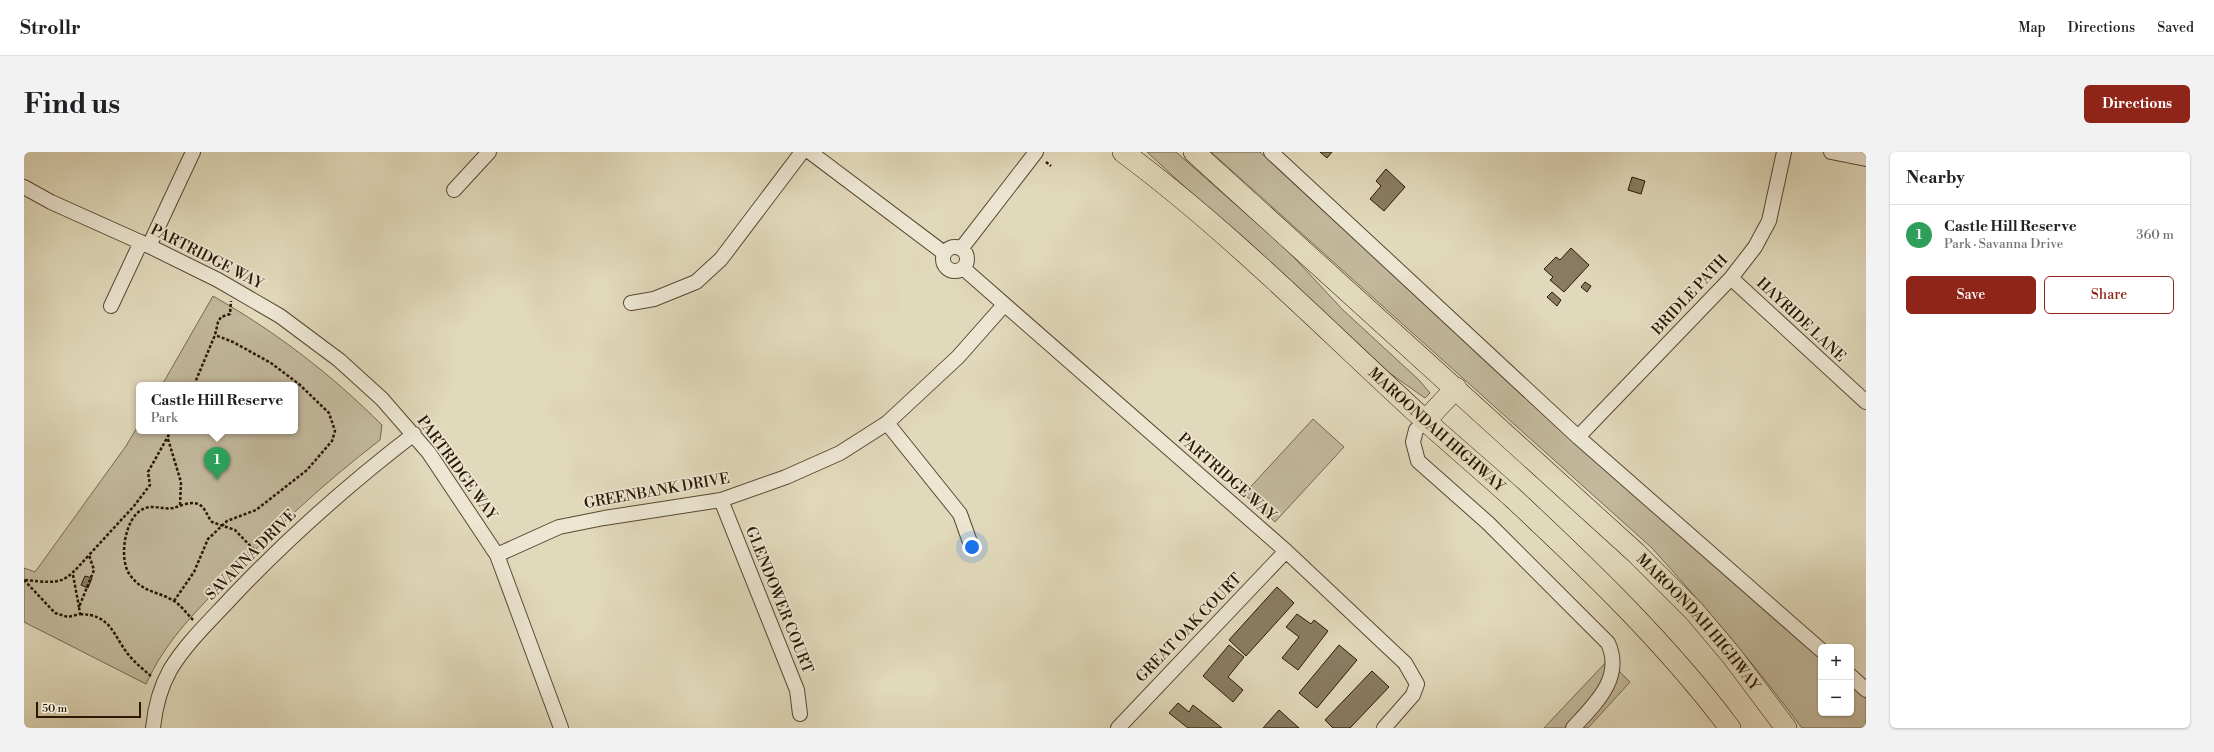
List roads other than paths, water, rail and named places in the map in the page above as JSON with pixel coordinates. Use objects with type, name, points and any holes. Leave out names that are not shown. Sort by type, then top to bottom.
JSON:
[{"type":"highway","name":"MAROONDAH HIGHWAY","points":[[1123,152],[1176,194],[1237,247],[1425,421],[1513,498],[1601,582],[1703,693],[1730,728]]},
{"type":"highway","name":"MAROONDAH HIGHWAY","points":[[1194,152],[1269,222],[1456,388],[1636,553],[1694,611],[1732,656],[1786,728]]},
{"type":"highway","points":[[1425,421],[1456,388]]},
{"type":"street","points":[[111,306],[193,152]]},
{"type":"street","points":[[454,190],[489,152]]},
{"type":"street","points":[[631,303],[654,299],[696,282],[721,259],[802,152]]},
{"type":"street","points":[[810,152],[944,253]]},
{"type":"street","points":[[961,249],[1036,152]]},
{"type":"street","points":[[1271,152],[1578,437],[1818,647]]},
{"type":"street","name":"BRIDLE PATH","points":[[1578,437],[1731,278],[1755,247],[1769,221],[1784,152]]},
{"type":"street","points":[[1831,152],[1866,159]]},
{"type":"street","name":"PARTRIDGE WAY","points":[[24,187],[51,202],[145,244],[238,291],[280,316],[322,346],[364,382],[414,434],[429,453],[497,555],[562,728]]},
{"type":"street","points":[[950,248],[961,249],[967,258],[963,268],[956,271],[949,269],[942,260],[944,253],[950,248]]},
{"type":"street","name":"PARTRIDGE WAY","points":[[963,268],[1286,551],[1405,663],[1417,684],[1413,695],[1384,728]]},
{"type":"street","name":"HAYRIDE LANE","points":[[1731,278],[1866,402]]},
{"type":"street","name":"GREENBANK DRIVE","points":[[497,555],[559,527],[604,518],[721,500],[786,477],[833,456],[887,423],[958,357],[1004,305]]},
{"type":"street","points":[[1425,421],[1416,430],[1413,442],[1418,461],[1504,538],[1608,643],[1612,653],[1614,665],[1612,677],[1605,691],[1573,728]]},
{"type":"street","points":[[887,423],[960,514],[970,542]]},
{"type":"street","name":"SAVANNA DRIVE","points":[[153,728],[155,708],[170,671],[202,629],[266,562],[310,519],[357,478],[414,434]]},
{"type":"street","name":"GLENDOWER COURT","points":[[721,500],[797,690],[800,714]]},
{"type":"street","name":"GREAT OAK COURT","points":[[1118,728],[1286,551]]},
{"type":"street","points":[[1854,679],[1866,690]]},
{"type":"place","name":"Castle Hill Reserve","points":[[217,480]]}]
